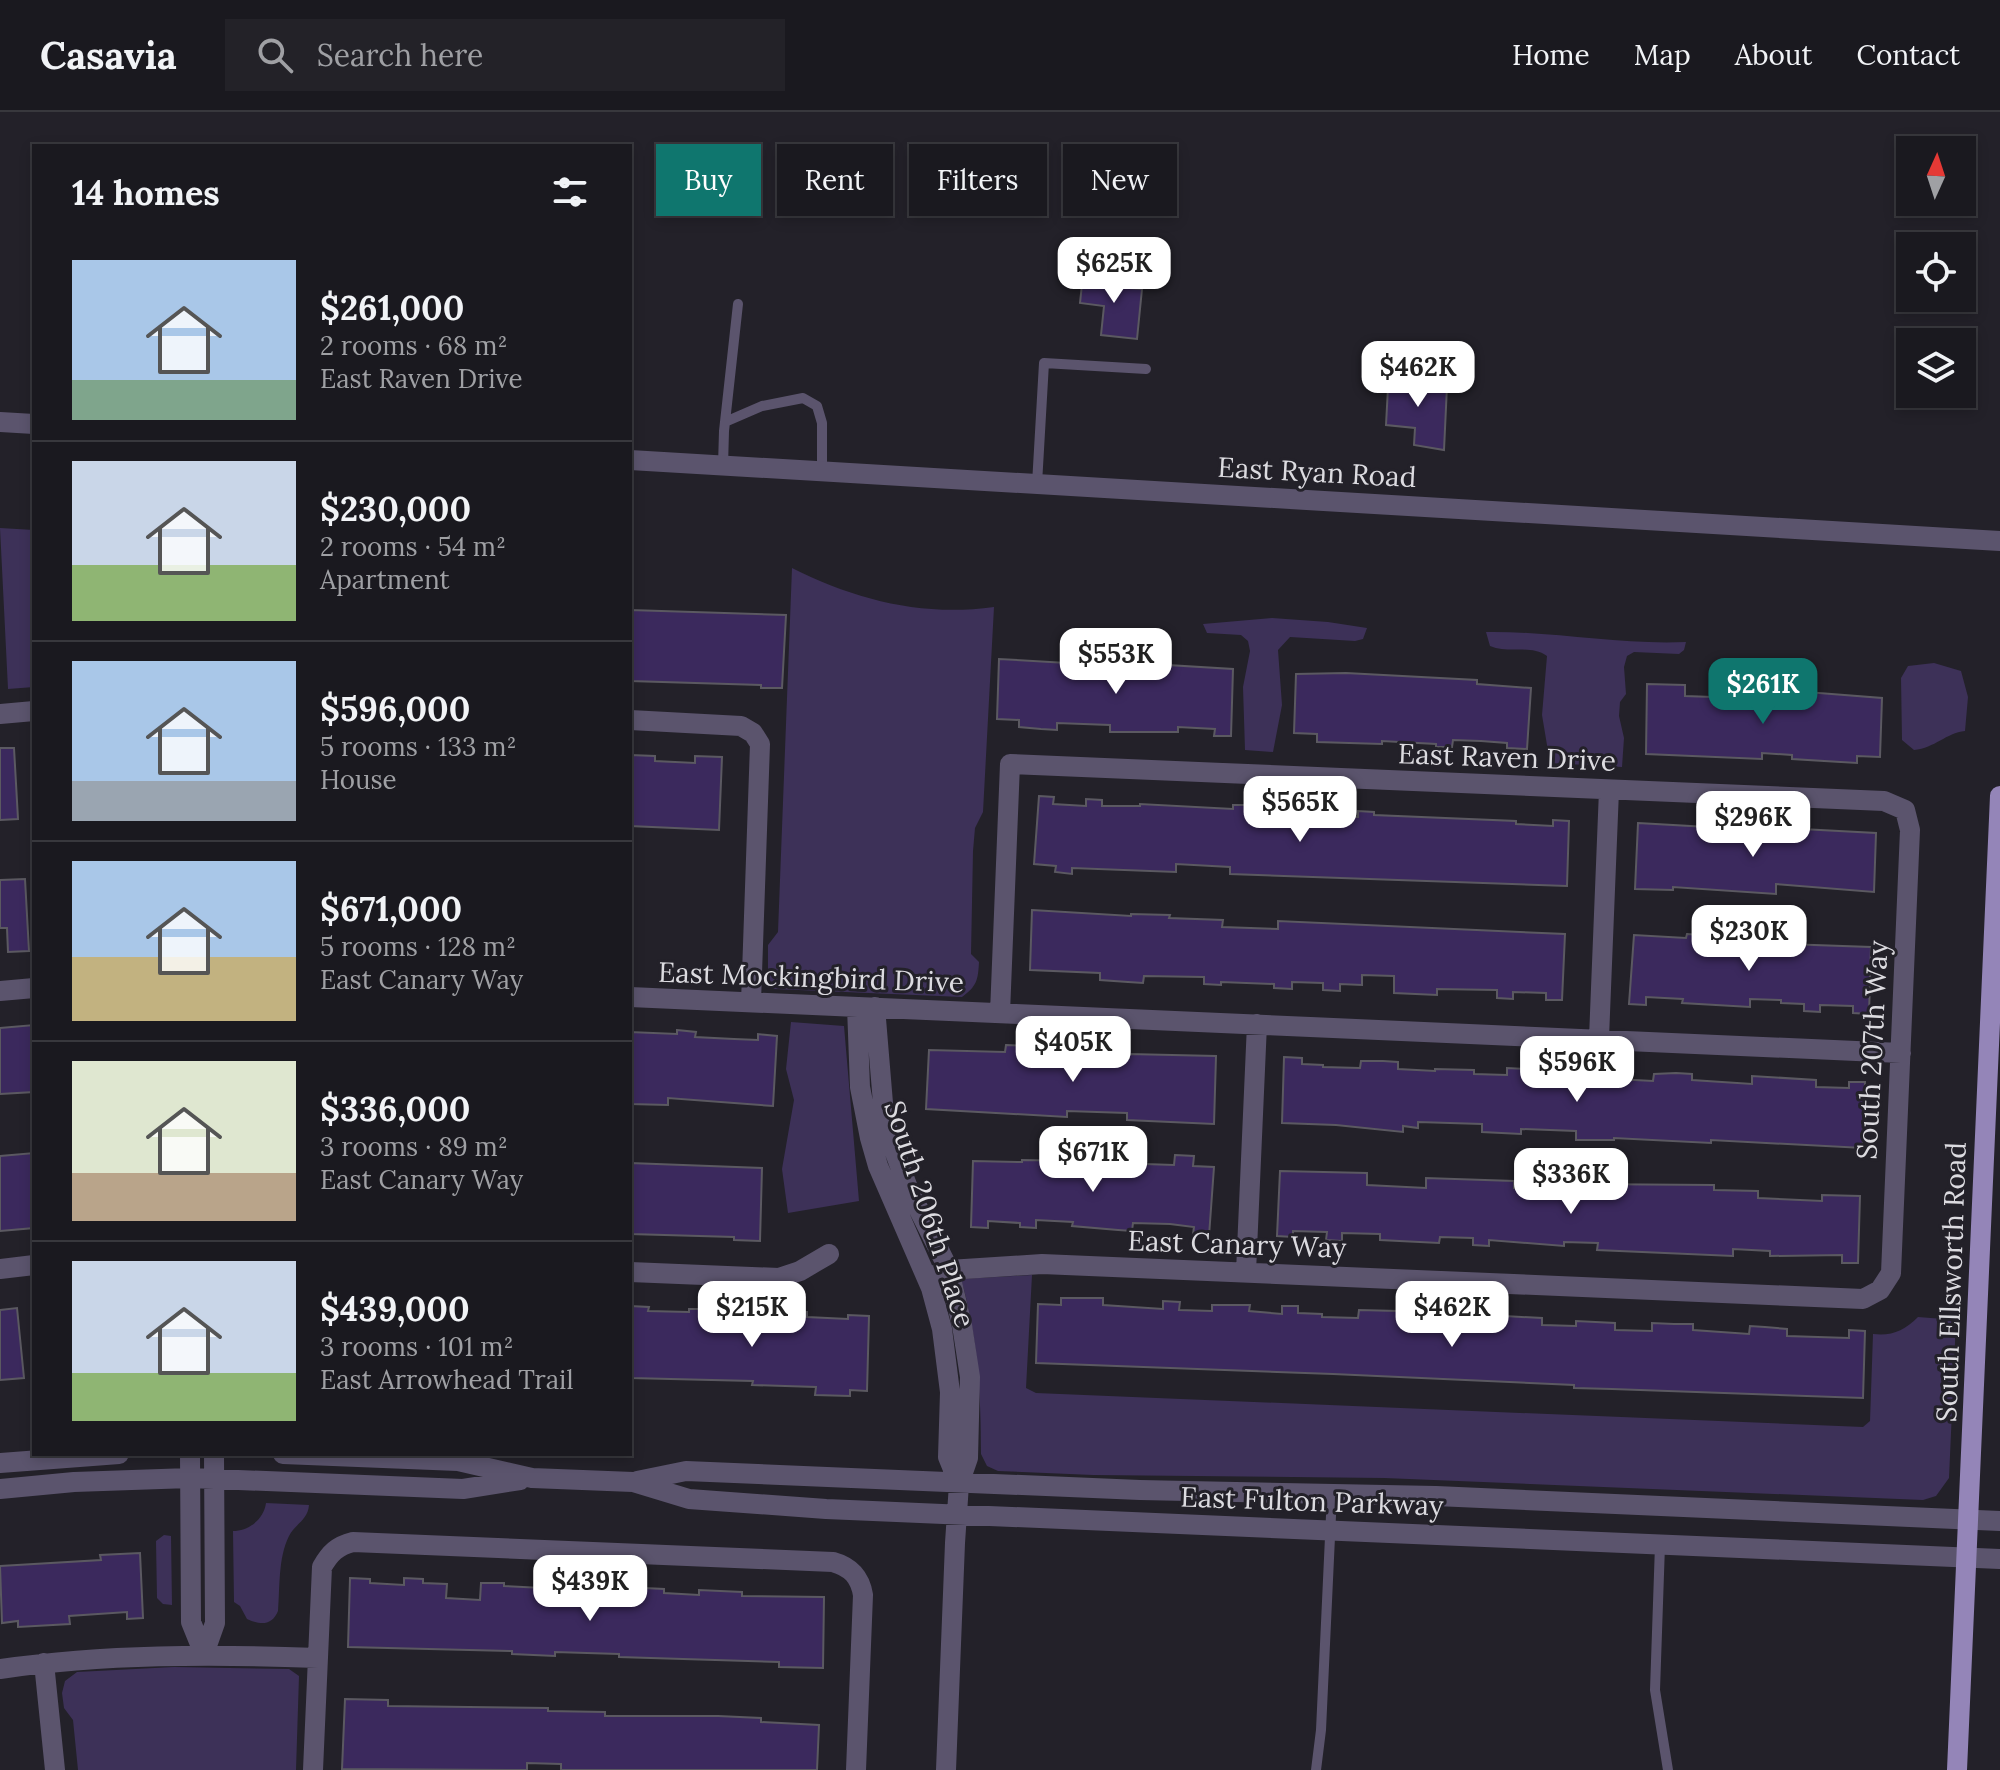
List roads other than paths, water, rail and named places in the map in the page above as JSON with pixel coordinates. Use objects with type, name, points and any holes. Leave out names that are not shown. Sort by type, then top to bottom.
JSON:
[{"type":"main road","name":"South Ellsworth Road","points":[[1957,1770],[2000,796]]},
{"type":"street","points":[[0,422],[32,424]]},
{"type":"street","name":"East Ryan Road","points":[[632,460],[2000,541]]},
{"type":"street","points":[[0,714],[32,711]]},
{"type":"street","points":[[632,720],[741,726],[753,733],[760,744],[751,1002]]},
{"type":"street","name":"East Raven Drive","points":[[1000,1013],[1010,764],[1884,801],[1905,810]]},
{"type":"street","points":[[1599,1038],[1609,790]]},
{"type":"street","name":"South 207th Way","points":[[1880,1290],[1891,1273],[1910,830],[1905,810]]},
{"type":"street","points":[[0,991],[32,988]]},
{"type":"street","name":"East Mockingbird Drive","points":[[632,997],[1901,1053]]},
{"type":"street","name":"South 206th Place","points":[[866,1007],[890,1139],[908,1188],[949,1270],[970,1377],[968,1458],[959,1484],[946,1770]]},
{"type":"street","name":"South 206th Place","points":[[866,1007],[860,1087],[878,1166],[927,1278],[942,1329],[950,1392],[948,1457],[959,1484]]},
{"type":"street","points":[[1246,1272],[1257,1024]]},
{"type":"street","points":[[632,1272],[779,1278],[800,1271],[829,1254]]},
{"type":"street","name":"East Canary Way","points":[[927,1278],[949,1270],[1042,1264],[1863,1299],[1880,1290]]},
{"type":"street","points":[[0,1269],[32,1265]]},
{"type":"street","points":[[0,1463],[93,1456]]},
{"type":"street","points":[[190,1456],[191,1622],[204,1654]]},
{"type":"street","points":[[204,1654],[215,1623],[214,1456]]},
{"type":"street","name":"East Fulton Parkway","points":[[333,1456],[458,1461],[532,1478],[633,1482],[686,1471],[959,1484],[1436,1496],[1996,1521]]},
{"type":"street","name":"East Fulton Parkway","points":[[0,1489],[74,1482],[190,1478],[463,1489],[532,1478]]},
{"type":"street","name":"East Fulton Parkway","points":[[633,1482],[689,1499],[826,1509],[1996,1559]]},
{"type":"street","points":[[313,1770],[322,1572],[329,1555],[341,1545],[353,1542],[833,1562],[852,1571],[863,1595],[856,1770]]},
{"type":"street","points":[[0,1669],[44,1663],[204,1654],[318,1658]]},
{"type":"street","points":[[44,1663],[55,1770]]},
{"type":"lane","points":[[723,466],[738,304]]},
{"type":"lane","points":[[1037,484],[1044,363],[1146,369]]},
{"type":"lane","points":[[725,422],[762,406],[803,398],[817,406],[822,423],[822,472]]},
{"type":"lane","points":[[1316,1770],[1332,1494]]},
{"type":"lane","points":[[1660,1545],[1655,1690],[1668,1770]]}]
